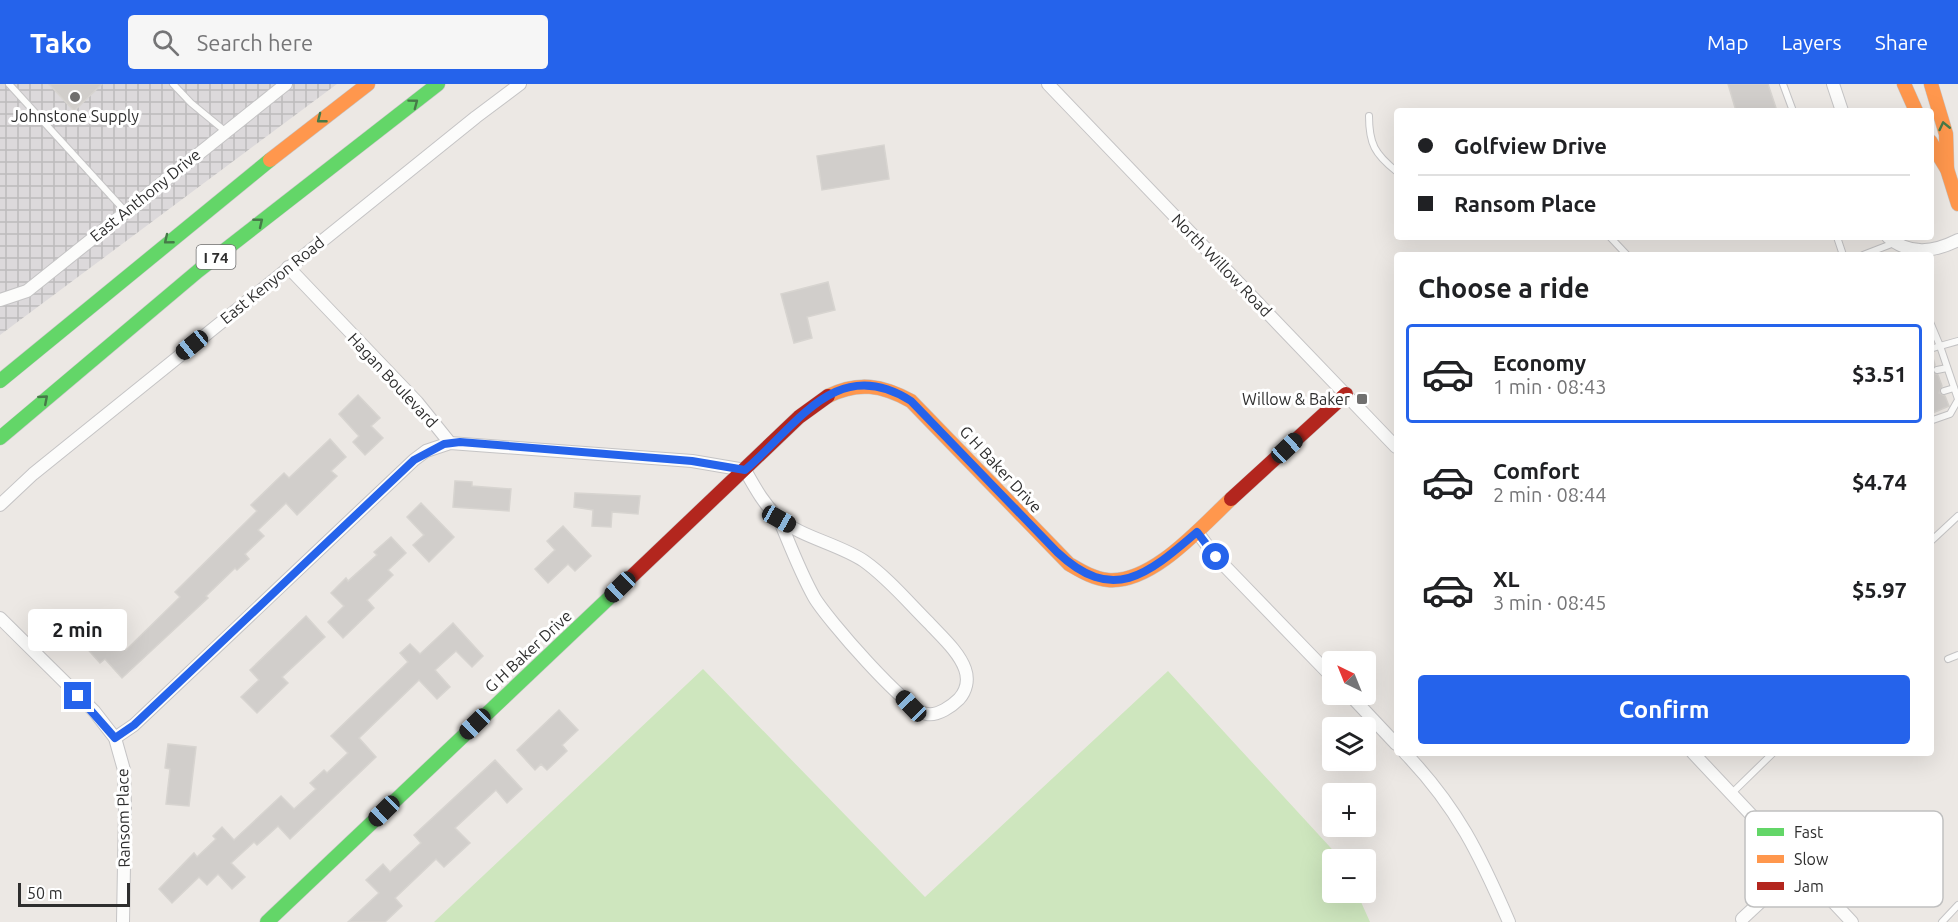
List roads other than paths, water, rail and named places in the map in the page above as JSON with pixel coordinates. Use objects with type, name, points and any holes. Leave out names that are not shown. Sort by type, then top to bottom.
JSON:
[{"type":"main road","name":"I 74","points":[[0,381],[214,203],[368,84]]},
{"type":"main road","name":"I 74","points":[[0,438],[207,264],[438,84]]},
{"type":"main road","points":[[1904,84],[1915,108]]},
{"type":"main road","points":[[1931,84],[1946,135],[1947,169]]},
{"type":"main road","points":[[1934,148],[1947,169],[1958,204]]},
{"type":"main road","name":"G H Baker Drive","points":[[267,922],[820,400],[838,390],[853,386],[882,386],[911,401],[1069,564],[1094,578],[1118,581],[1142,574],[1197,532],[1346,394]]},
{"type":"street","name":"East Anthony Drive","points":[[0,300],[27,291],[286,84]]},
{"type":"street","name":"East Kenyon Road","points":[[0,505],[33,474],[288,267],[520,84]]},
{"type":"street","name":"North Willow Road","points":[[1048,84],[1394,445]]},
{"type":"street","points":[[1833,84],[1841,108]]},
{"type":"street","points":[[1892,240],[1908,248],[1928,251],[1958,240]]},
{"type":"street","name":"Hagan Boulevard","points":[[288,267],[417,402],[450,443],[692,461],[745,470]]},
{"type":"street","points":[[115,738],[143,717],[414,460],[426,451],[450,443]]},
{"type":"street","points":[[745,470],[761,498],[779,519],[816,600],[870,664],[911,706],[925,714],[933,714],[946,709],[958,699],[967,682],[962,661],[884,576],[863,560],[779,519]]},
{"type":"street","points":[[1197,532],[1216,557],[1322,667]]},
{"type":"street","name":"Ransom Place","points":[[0,618],[94,711],[115,738],[124,770],[123,922]]},
{"type":"street","points":[[1359,705],[1394,742]]},
{"type":"street","points":[[1407,756],[1463,823],[1480,854],[1509,922]]},
{"type":"street","points":[[1696,756],[1747,811]]},
{"type":"street","points":[[1742,919],[1755,907]]},
{"type":"street","points":[[1838,907],[1852,922]]},
{"type":"lane","points":[[9,84],[125,211]]},
{"type":"lane","points":[[173,84],[191,104],[225,131]]},
{"type":"lane","points":[[1783,84],[1792,108]]},
{"type":"lane","points":[[1369,116],[1369,137],[1380,158],[1394,169]]},
{"type":"lane","points":[[1613,240],[1624,252]]},
{"type":"lane","points":[[1869,252],[1892,240]]},
{"type":"lane","points":[[1934,331],[1958,399],[1950,414],[1934,420]]},
{"type":"lane","points":[[1934,348],[1958,341]]},
{"type":"lane","points":[[1937,370],[1947,368]]},
{"type":"lane","points":[[1944,392],[1954,388]]},
{"type":"lane","points":[[1934,538],[1958,516]]},
{"type":"lane","points":[[1947,659],[1958,655]]},
{"type":"lane","points":[[1731,794],[1770,756]]},
{"type":"lane","points":[[1942,922],[1958,905]]},
{"type":"place","name":"Johnstone Supply","points":[[75,97]]},
{"type":"place","name":"Willow & Baker","points":[[1362,399]]}]
